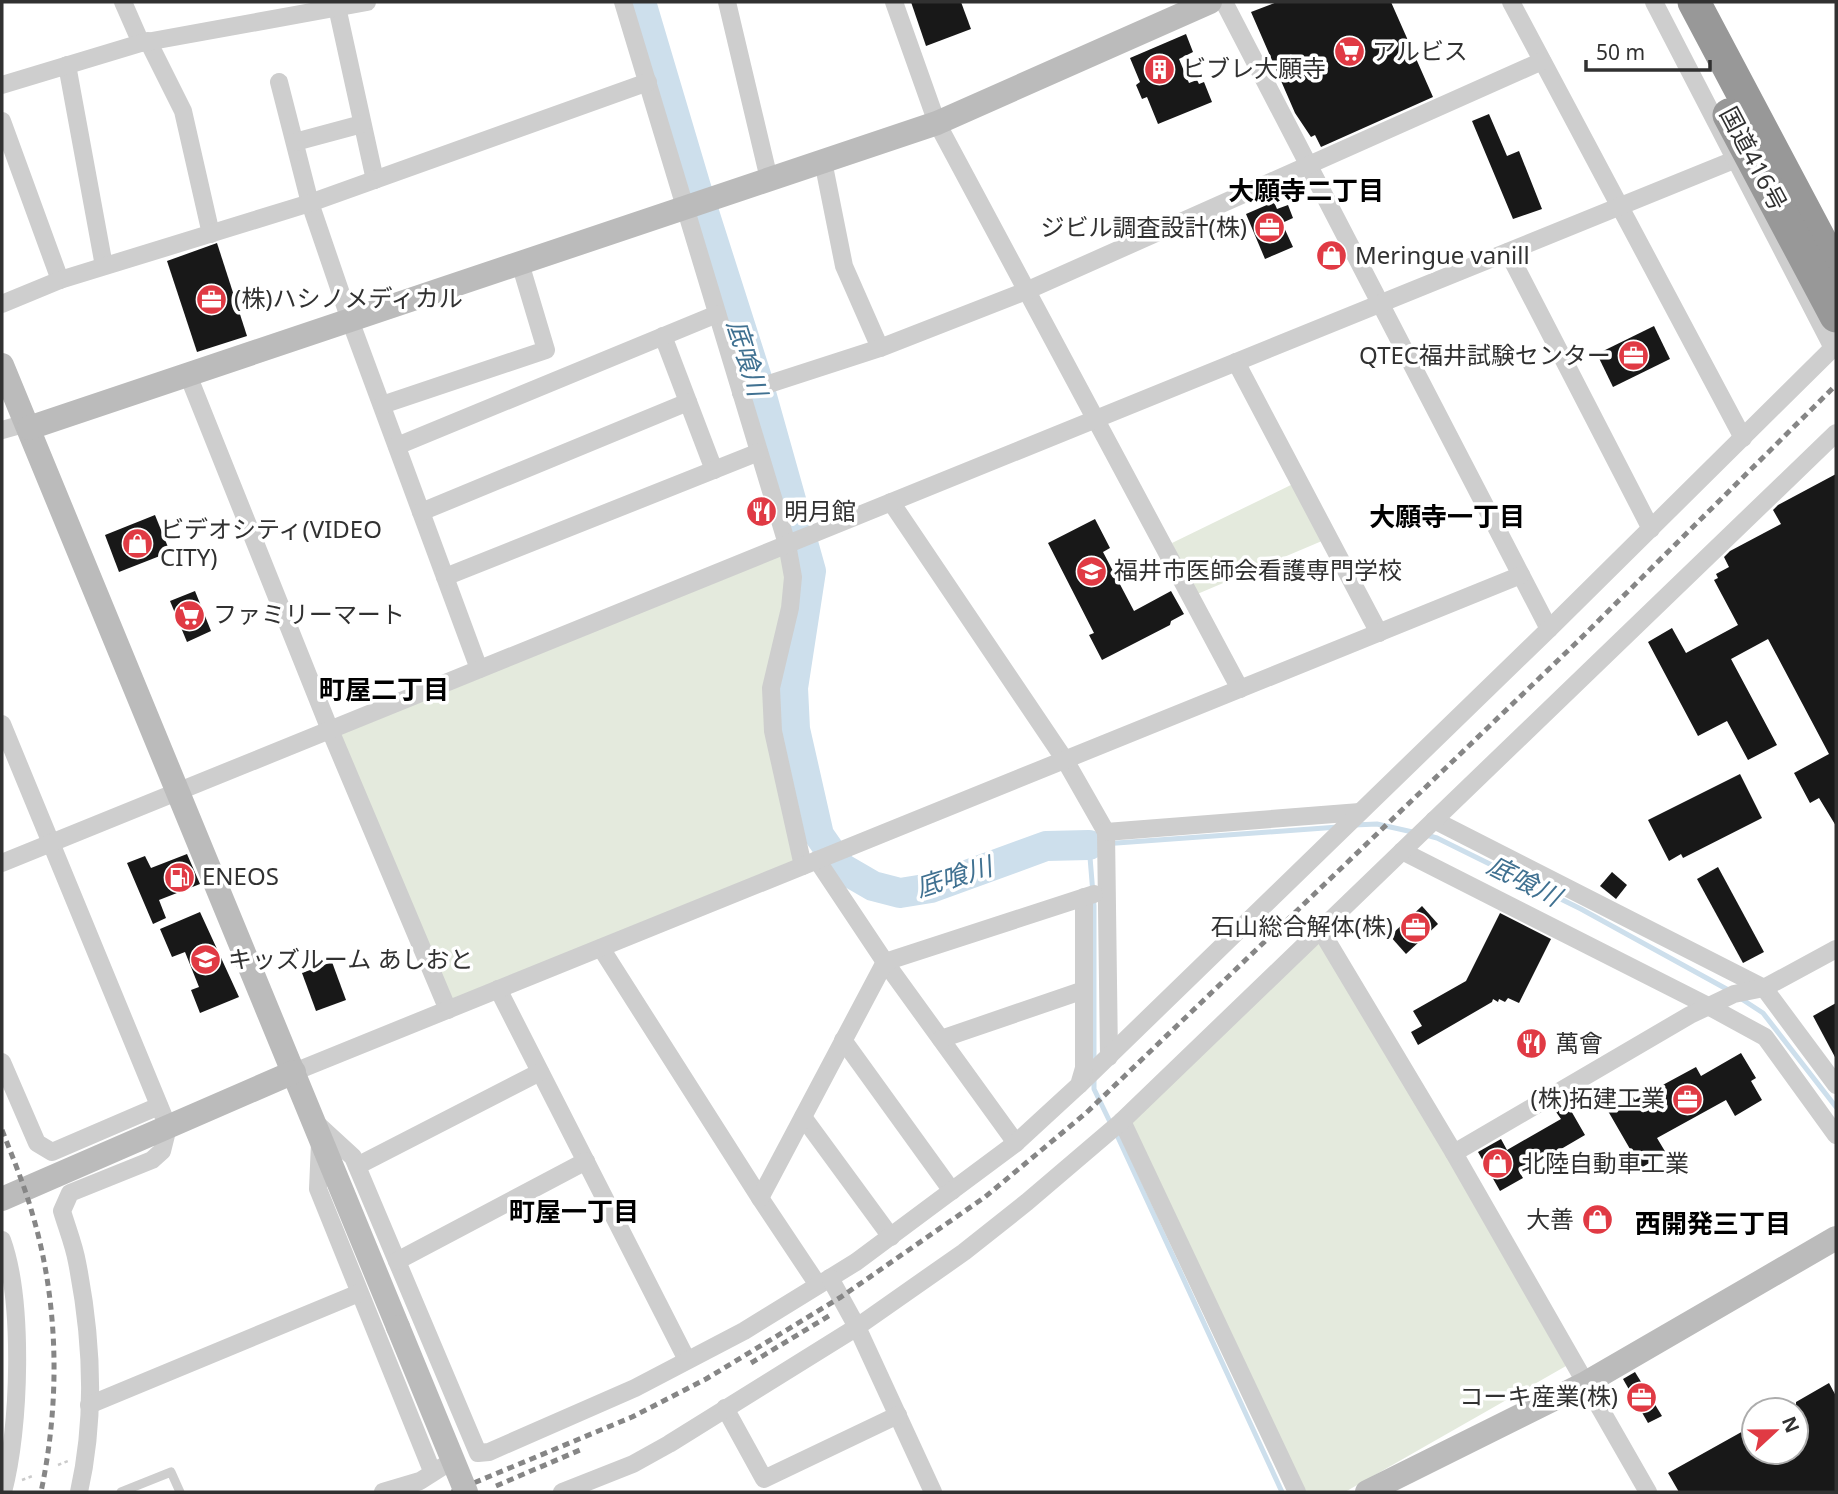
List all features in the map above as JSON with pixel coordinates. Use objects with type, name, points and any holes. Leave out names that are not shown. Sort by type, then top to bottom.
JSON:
[{"type":"highway","name":"国道416号","points":[[1669,2],[1739,109],[1836,270]]},
{"type":"highway","name":"国道416号","points":[[1694,2],[1834,331]]},
{"type":"street","points":[[122,2],[183,111],[211,234]]},
{"type":"street","points":[[2,85],[144,42],[285,9],[337,7],[365,2]]},
{"type":"street","points":[[623,2],[788,544],[793,577],[790,608],[771,688],[773,731],[810,863],[1016,1143]]},
{"type":"street","points":[[727,2],[769,179]]},
{"type":"street","points":[[894,2],[937,122],[1240,689]]},
{"type":"street","points":[[2,430],[28,426],[188,375],[937,122],[1210,2]]},
{"type":"street","points":[[1224,2],[1549,629]]},
{"type":"street","points":[[1511,2],[1743,438]]},
{"type":"street","points":[[383,1492],[419,1480],[432,1471],[478,1453],[489,1452],[635,1388],[744,1331],[891,1237],[1016,1143],[1109,1057],[1549,629],[1833,348],[1834,331],[1734,160],[1654,2]]},
{"type":"street","points":[[1710,2],[1836,239]]},
{"type":"street","points":[[337,7],[375,180]]},
{"type":"street","points":[[741,393],[880,348],[1026,290],[1542,61]]},
{"type":"street","points":[[67,65],[104,267]]},
{"type":"street","points":[[279,82],[310,203],[479,669]]},
{"type":"street","points":[[2,304],[60,280],[310,203],[648,82]]},
{"type":"street","points":[[2,121],[60,280]]},
{"type":"street","points":[[295,142],[362,124]]},
{"type":"street","points":[[2,863],[1734,160]]},
{"type":"street","points":[[823,161],[844,266],[880,348]]},
{"type":"street","points":[[1508,252],[1651,529]]},
{"type":"street","points":[[382,405],[546,351],[520,263]]},
{"type":"street","points":[[397,446],[717,314]]},
{"type":"street","points":[[663,336],[714,470]]},
{"type":"street","points":[[1236,362],[1379,633]]},
{"type":"street","points":[[2,365],[466,1492]]},
{"type":"street","points":[[188,375],[330,730],[448,1010]]},
{"type":"street","points":[[421,513],[688,402]]},
{"type":"street","points":[[562,1492],[633,1464],[857,1326],[964,1252],[1027,1202],[1122,1121],[1836,433]]},
{"type":"street","points":[[446,577],[759,452]]},
{"type":"street","points":[[891,502],[1065,760],[1106,832],[1109,1057]]},
{"type":"street","points":[[2,1062],[37,1143],[52,1152],[294,1072],[1521,575]]},
{"type":"street","points":[[2,724],[164,1116],[162,1151],[152,1160],[70,1193],[62,1211],[77,1260],[85,1309],[90,1380],[86,1462],[79,1492]]},
{"type":"street","points":[[1106,832],[1360,811]]},
{"type":"street","points":[[1434,820],[1764,988],[1836,1085]]},
{"type":"street","points":[[1402,851],[1765,1037],[1836,1135]]},
{"type":"street","points":[[760,1198],[885,962],[1107,890]]},
{"type":"street","points":[[1079,1085],[1084,1068],[1084,897]]},
{"type":"street","points":[[1320,929],[1454,1153],[1648,1492]]},
{"type":"street","points":[[601,948],[760,1198],[857,1326],[933,1492]]},
{"type":"street","points":[[1454,1153],[1690,1015],[1734,994],[1764,988],[1836,949]]},
{"type":"street","points":[[498,989],[687,1360]]},
{"type":"street","points":[[941,1039],[1084,990]]},
{"type":"street","points":[[843,1041],[952,1191]]},
{"type":"street","points":[[357,1166],[540,1072]]},
{"type":"street","points":[[2,1199],[164,1116]]},
{"type":"street","points":[[803,1118],[891,1237]]},
{"type":"street","points":[[1122,1121],[1297,1492]]},
{"type":"street","points":[[317,1130],[353,1157],[478,1453]]},
{"type":"street","points":[[317,1130],[318,1189],[432,1471]]},
{"type":"street","points":[[397,1261],[586,1161]]},
{"type":"street","points":[[1367,1492],[1586,1383],[1836,1238]]},
{"type":"street","points":[[2,1240],[8,1258],[15,1316],[8,1399],[13,1441],[3,1492]]},
{"type":"street","points":[[89,1405],[359,1293]]},
{"type":"street","points":[[725,1408],[764,1479],[898,1415]]},
{"type":"lane","points":[[121,1492],[171,1472],[180,1492]]},
{"type":"shaded area","points":[[1299,481],[1329,538],[1195,595],[1172,543]]},
{"type":"shaded area","points":[[787,544],[790,608],[772,702],[803,866],[448,1010],[330,730]]},
{"type":"shaded area","points":[[1314,935],[1445,1151],[1566,1366],[1345,1492],[1305,1492],[1126,1117]]},
{"type":"building","points":[[911,2],[961,2],[971,29],[926,46]]},
{"type":"building","points":[[1277,2],[1391,2],[1433,97],[1321,147],[1315,135],[1311,137],[1295,113],[1251,12]]},
{"type":"building","name":"ビブレ大願寺","points":[[1186,34],[1193,52],[1179,59],[1189,83],[1197,80],[1199,84],[1204,82],[1212,102],[1158,124],[1147,97],[1142,99],[1136,85],[1140,82],[1130,58]]},
{"type":"building","points":[[1489,114],[1507,156],[1519,151],[1542,209],[1513,219],[1472,121]]},
{"type":"building","points":[[1274,202],[1277,209],[1288,205],[1293,218],[1282,223],[1293,247],[1265,259],[1246,214]]},
{"type":"building","points":[[217,243],[247,336],[197,352],[167,261]]},
{"type":"building","points":[[1654,326],[1670,359],[1613,387],[1597,354]]},
{"type":"building","points":[[1836,474],[1836,826],[1819,798],[1810,803],[1794,773],[1829,754],[1768,639],[1731,659],[1777,745],[1748,760],[1727,721],[1698,736],[1648,642],[1672,628],[1686,653],[1738,625],[1714,580],[1718,578],[1716,574],[1729,567],[1724,557],[1730,551],[1781,524],[1773,510],[1778,505]]},
{"type":"building","name":"ビデオシティ(VIDEO CITY)","points":[[155,515],[170,552],[119,572],[105,535]]},
{"type":"building","points":[[1095,519],[1110,548],[1103,552],[1134,611],[1171,591],[1184,614],[1171,621],[1170,625],[1102,660],[1089,635],[1094,633],[1048,543]]},
{"type":"building","points":[[195,591],[211,631],[187,642],[170,601]]},
{"type":"building","points":[[1740,774],[1762,818],[1683,858],[1681,854],[1669,861],[1648,820]]},
{"type":"building","points":[[187,854],[200,884],[159,900],[166,918],[153,924],[127,863],[145,856],[151,868]]},
{"type":"building","points":[[1718,867],[1764,952],[1743,963],[1697,879]]},
{"type":"building","points":[[1612,872],[1627,885],[1616,899],[1600,886]]},
{"type":"building","points":[[1422,906],[1438,924],[1406,954],[1390,936]]},
{"type":"building","points":[[200,912],[239,997],[200,1013],[191,990],[199,987],[185,952],[172,957],[160,929]]},
{"type":"building","points":[[1500,913],[1551,939],[1519,1003],[1508,998],[1505,1002],[1493,999],[1418,1045],[1411,1032],[1422,1026],[1413,1011],[1466,981]]},
{"type":"building","points":[[332,962],[346,1000],[316,1011],[302,973]]},
{"type":"building","points":[[1836,1003],[1836,1059],[1813,1016]]},
{"type":"building","points":[[1741,1053],[1756,1078],[1751,1081],[1762,1100],[1735,1116],[1726,1100],[1657,1138],[1666,1153],[1641,1168],[1608,1111],[1633,1097],[1635,1100],[1696,1067],[1701,1076]]},
{"type":"building","points":[[1566,1102],[1585,1135],[1520,1173],[1523,1178],[1500,1191],[1478,1152],[1501,1139],[1507,1150],[1561,1119],[1554,1109]]},
{"type":"building","points":[[1635,1372],[1662,1416],[1648,1423],[1623,1379]]},
{"type":"building","points":[[1829,1383],[1836,1396],[1836,1492],[1679,1492],[1668,1473],[1740,1433],[1740,1466],[1810,1466],[1810,1396],[1806,1396]]},
{"type":"waterway","name":"底喰川","points":[[641,2],[756,375],[811,571],[793,688],[795,729],[819,835],[842,868],[873,886],[900,893],[931,888],[1046,846],[1089,845]]},
{"type":"waterway","name":"底喰川","points":[[1354,825],[1377,824],[1417,833]]},
{"type":"waterway","name":"底喰川","points":[[1094,1065],[1094,906],[1089,845],[1338,827]]},
{"type":"waterway","name":"底喰川","points":[[1426,835],[1581,909],[1732,992]]},
{"type":"waterway","name":"底喰川","points":[[1740,998],[1763,1013],[1836,1107]]},
{"type":"waterway","points":[[1094,1078],[1094,1089],[1111,1124]]},
{"type":"waterway","points":[[1116,1133],[1282,1492]]},
{"type":"railway","points":[[452,1492],[632,1417],[706,1379],[841,1297],[985,1197],[1086,1113],[1576,643],[1836,385]]},
{"type":"railway","points":[[2,1130],[23,1183],[42,1250],[52,1319],[54,1389],[41,1492]]},
{"type":"railway","points":[[751,1363],[832,1314]]},
{"type":"railway","points":[[496,1486],[580,1450]]},
{"type":"place","name":"アルビス","points":[[1349,52]]},
{"type":"place","name":"ビブレ大願寺","points":[[1159,69]]},
{"type":"place","name":"ジビル調査設計(株)","points":[[1270,228]]},
{"type":"place","name":"Meringue vanill","points":[[1332,256]]},
{"type":"place","name":"(株)ハシノメディカル","points":[[211,299]]},
{"type":"place","name":"QTEC福井試験センター","points":[[1634,356]]},
{"type":"place","name":"明月館","points":[[761,512]]},
{"type":"place","name":"ビデオシティ(VIDEO CITY)","points":[[137,544]]},
{"type":"place","name":"福井市医師会看護専門学校","points":[[1091,571]]},
{"type":"place","name":"ファミリーマート","points":[[190,615]]},
{"type":"place","name":"ENEOS","points":[[179,877]]},
{"type":"place","name":"石山総合解体(株)","points":[[1416,927]]},
{"type":"place","name":"キッズルーム あしおと","points":[[205,960]]},
{"type":"place","name":"萬會","points":[[1532,1044]]},
{"type":"place","name":"(株)拓建工業","points":[[1688,1099]]},
{"type":"place","name":"北陸自動車工業","points":[[1498,1164]]},
{"type":"place","name":"大善","points":[[1597,1220]]},
{"type":"place","name":"コーキ産業(株)","points":[[1641,1397]]},
{"type":"district","name":"大願寺二丁目","points":[[1306,191]]},
{"type":"district","name":"大願寺一丁目","points":[[1447,517]]},
{"type":"district","name":"町屋二丁目","points":[[384,690]]},
{"type":"district","name":"町屋一丁目","points":[[574,1212]]},
{"type":"district","name":"西開発三丁目","points":[[1713,1224]]}]
